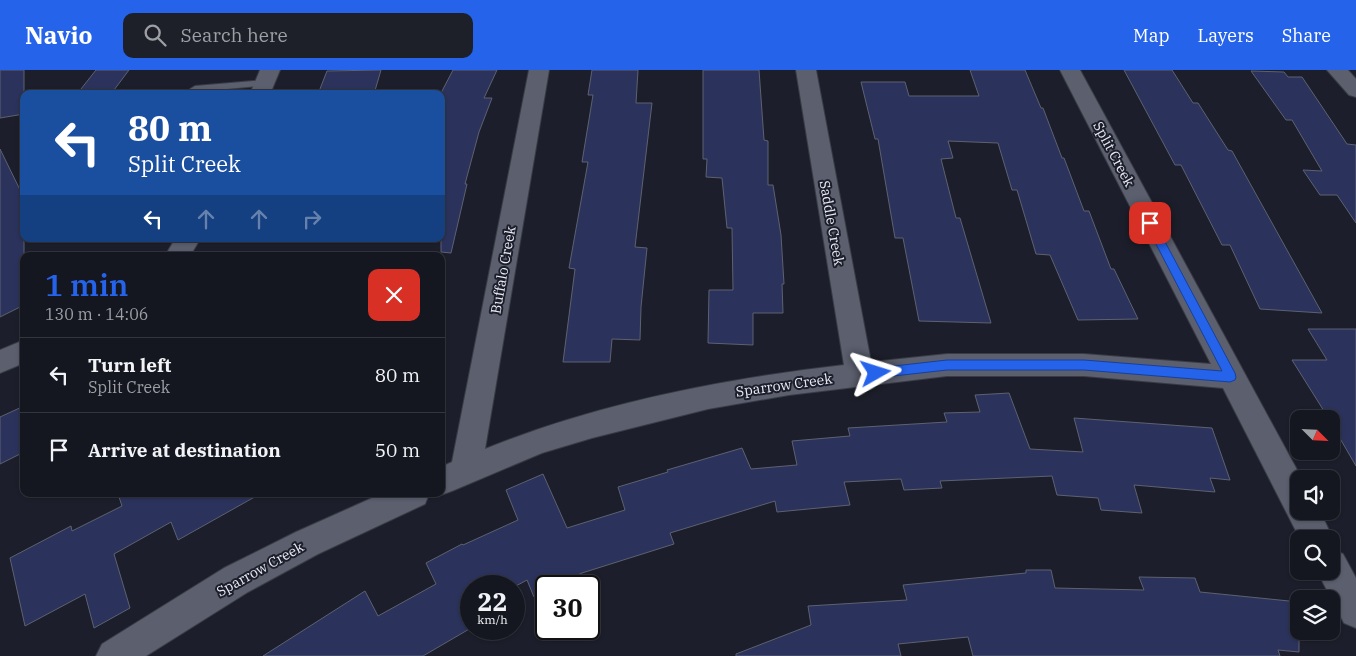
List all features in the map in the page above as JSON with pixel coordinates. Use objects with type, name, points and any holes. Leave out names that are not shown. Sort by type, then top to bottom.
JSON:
[{"type":"street","name":"Buffalo Creek","points":[[454,476],[540,70]]},
{"type":"street","name":"Saddle Creek","points":[[806,70],[859,375]]},
{"type":"street","name":"Split Creek","points":[[1070,70],[1230,377],[1290,487]]},
{"type":"street","points":[[1337,70],[1356,91]]},
{"type":"street","points":[[0,362],[20,353]]},
{"type":"street","name":"Sparrow Creek","points":[[454,476],[537,441],[592,425],[708,397],[789,383],[947,365],[1084,365],[1230,377]]},
{"type":"street","name":"Sparrow Creek","points":[[114,656],[245,576],[306,543],[407,497]]},
{"type":"street","points":[[1339,580],[1356,611]]},
{"type":"lane","points":[[194,90],[265,82]]},
{"type":"building","points":[[0,70],[24,70],[24,90],[20,90],[20,115],[0,118]]},
{"type":"building","points":[[96,70],[129,70],[114,90],[80,90]]},
{"type":"building","points":[[381,70],[375,90],[320,90],[327,71]]},
{"type":"building","points":[[453,70],[497,70],[484,98],[492,98],[479,132],[465,184],[467,184],[451,253],[441,252],[441,242],[445,242],[445,90],[443,90]]},
{"type":"building","points":[[592,70],[638,70],[636,103],[652,103],[635,247],[647,248],[641,307],[640,340],[612,339],[610,362],[563,362],[575,269],[569,268],[588,162],[582,162],[593,95],[588,95]]},
{"type":"building","points":[[703,70],[759,70],[764,140],[768,141],[768,185],[773,185],[781,235],[784,284],[782,284],[783,313],[753,313],[753,345],[708,343],[709,290],[733,290],[732,228],[727,228],[722,178],[706,177],[707,159],[703,159]]},
{"type":"building","points":[[970,70],[1025,70],[1041,108],[1043,108],[1062,158],[1064,158],[1084,211],[1089,211],[1111,269],[1114,269],[1138,319],[1078,320],[1050,255],[1036,254],[1017,190],[1012,190],[998,143],[948,141],[953,158],[941,159],[956,218],[960,218],[991,323],[919,321],[903,238],[895,238],[878,139],[875,139],[861,82],[905,82],[909,96],[979,96]]},
{"type":"building","points":[[1124,70],[1172,70],[1193,103],[1198,103],[1228,150],[1232,151],[1322,313],[1260,309],[1230,245],[1222,245],[1181,165],[1175,165]]},
{"type":"building","points":[[1251,71],[1284,72],[1288,77],[1302,77],[1347,144],[1356,145],[1356,223],[1337,195],[1320,195],[1303,170],[1322,171],[1292,120],[1286,120]]},
{"type":"building","points":[[0,149],[20,190],[20,242],[24,242],[24,252],[20,252],[20,307],[0,317]]},
{"type":"building","points":[[1308,329],[1356,329],[1356,466],[1340,438],[1340,410],[1323,410],[1292,360],[1327,360]]},
{"type":"building","points":[[1009,393],[1030,449],[1083,452],[1074,418],[1212,428],[1230,480],[1210,478],[1215,492],[1134,485],[1142,513],[1101,510],[1098,498],[1057,495],[1052,476],[940,481],[942,488],[904,490],[901,479],[844,482],[850,505],[777,512],[775,501],[670,533],[674,544],[578,575],[535,575],[534,597],[527,580],[525,581],[525,575],[460,575],[460,634],[423,656],[263,656],[365,591],[378,616],[436,584],[426,563],[462,544],[518,520],[506,490],[543,474],[567,528],[625,510],[618,487],[668,472],[667,470],[742,448],[751,469],[797,465],[792,441],[850,436],[848,428],[947,422],[944,413],[980,412],[975,395]]},
{"type":"building","points":[[20,408],[20,454],[0,464],[0,417]]},
{"type":"building","points":[[119,497],[255,497],[178,540],[171,522],[114,554],[130,608],[94,628],[85,594],[25,626],[10,558],[71,526],[72,531],[122,506]]},
{"type":"building","points":[[1026,570],[1051,570],[1055,588],[1144,590],[1139,577],[1195,578],[1200,592],[1290,601],[1290,640],[1299,640],[1299,652],[1278,650],[1280,656],[973,656],[968,637],[898,644],[901,656],[736,656],[736,654],[811,625],[808,606],[907,600],[903,585],[1026,573]]},
{"type":"route","points":[[876,373],[947,365],[1084,365],[1230,377],[1150,223]]}]
